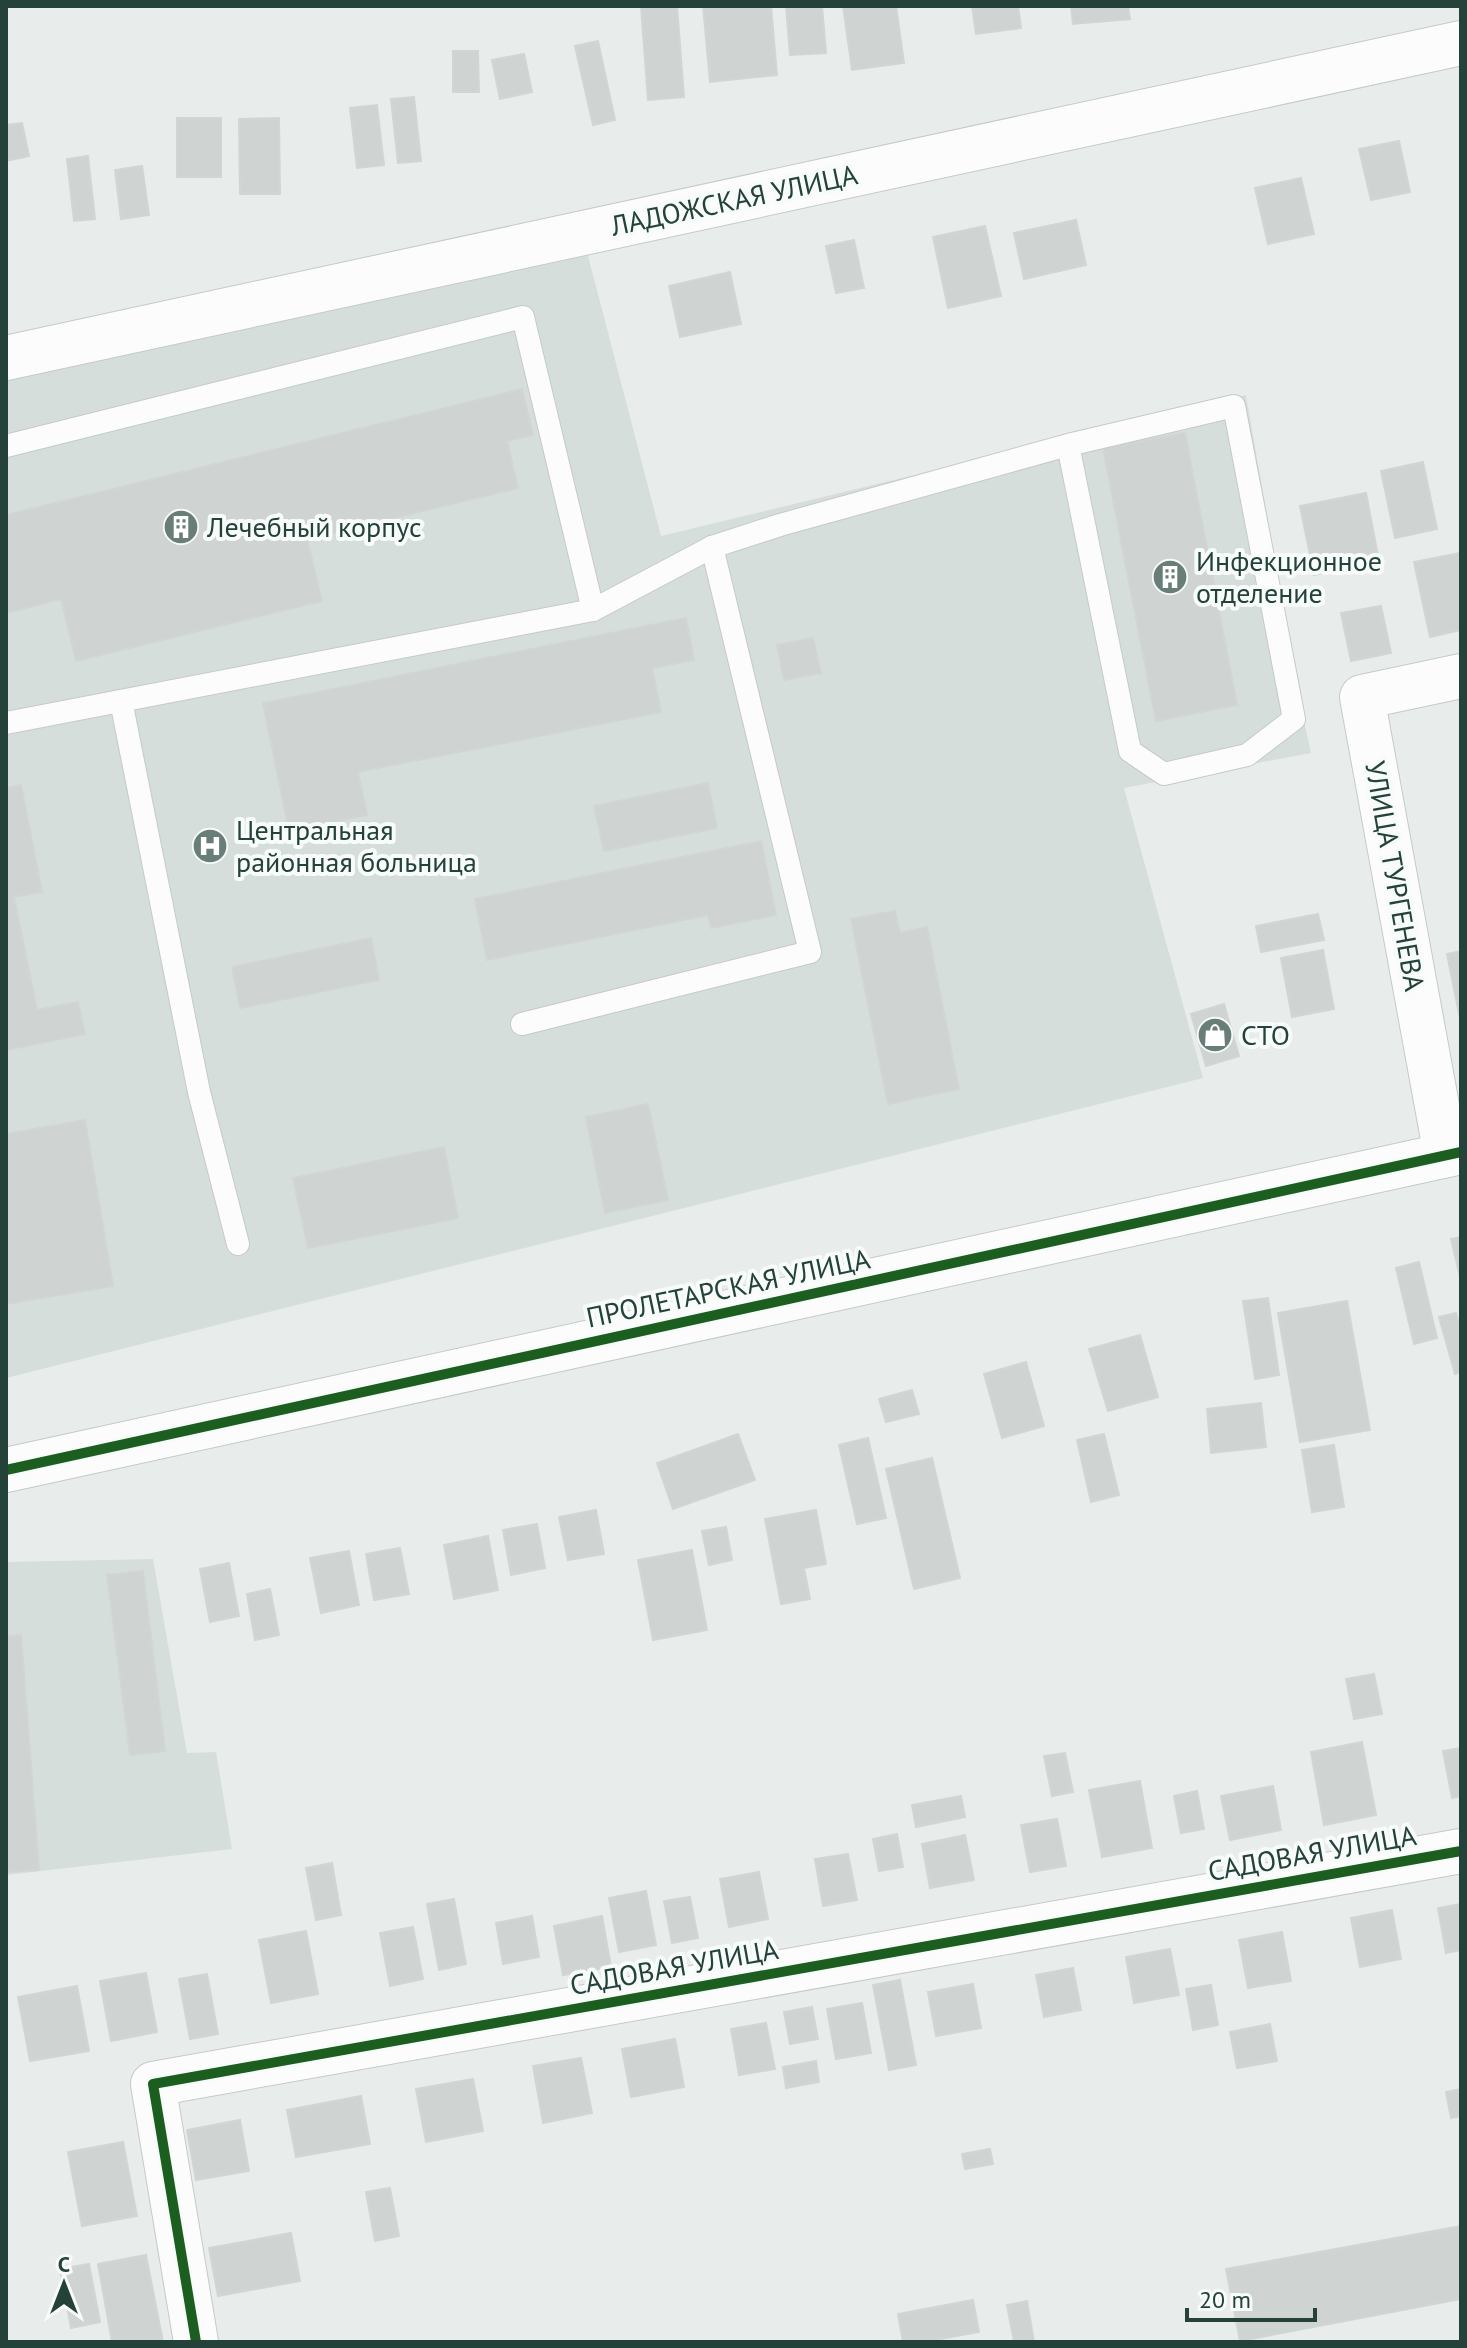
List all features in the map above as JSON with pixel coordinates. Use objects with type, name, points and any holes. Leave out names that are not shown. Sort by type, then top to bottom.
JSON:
[{"type":"street","name":"ЛАДОЖСКАЯ УЛИЦА","points":[[6,358],[1461,43]]},
{"type":"street","name":"УЛИЦА ТУРГЕНЕВА","points":[[1453,1153],[1362,697],[1461,676]]},
{"type":"street","name":"ПРОЛЕТАРСКАЯ УЛИЦА","points":[[6,1470],[1453,1153]]},
{"type":"street","name":"САДОВАЯ УЛИЦА","points":[[196,2342],[153,2084],[1461,1851]]},
{"type":"lane","points":[[6,446],[523,317],[593,610]]},
{"type":"lane","points":[[6,723],[593,610],[712,547],[1068,445],[1234,406],[1294,719],[1247,755],[1164,774],[1130,751],[1068,445]]},
{"type":"lane","points":[[522,1024],[810,952],[712,547]]},
{"type":"lane","points":[[121,701],[199,1092],[238,1244]]},
{"type":"shaded area","points":[[586,248],[661,536],[1246,395],[1311,753],[1124,788],[1203,1078],[6,1378],[6,377]]},
{"type":"shaded area","points":[[153,1559],[187,1753],[216,1752],[232,1849],[6,1875],[6,1562]]},
{"type":"building","points":[[641,6],[677,6],[684,97],[648,100]]},
{"type":"building","points":[[703,6],[771,6],[777,75],[710,82]]},
{"type":"building","points":[[786,6],[822,6],[826,53],[790,55]]},
{"type":"building","points":[[843,6],[896,6],[904,63],[852,70]]},
{"type":"building","points":[[972,6],[1018,6],[1021,28],[976,34]]},
{"type":"building","points":[[1071,6],[1128,6],[1130,19],[1073,24]]},
{"type":"building","points":[[598,41],[615,120],[593,125],[575,46]]},
{"type":"building","points":[[453,51],[478,51],[479,92],[453,92]]},
{"type":"building","points":[[524,54],[532,92],[500,99],[492,60]]},
{"type":"building","points":[[414,97],[421,161],[398,163],[391,99]]},
{"type":"building","points":[[377,105],[384,165],[357,168],[350,108]]},
{"type":"building","points":[[177,118],[221,118],[221,177],[177,177]]},
{"type":"building","points":[[279,118],[280,194],[240,194],[239,119]]},
{"type":"building","points":[[22,123],[29,156],[6,161],[6,125]]},
{"type":"building","points":[[1399,141],[1410,192],[1371,200],[1359,149]]},
{"type":"building","points":[[88,156],[95,219],[74,221],[67,159]]},
{"type":"building","points":[[142,166],[149,215],[121,219],[115,170]]},
{"type":"building","points":[[1301,178],[1314,234],[1268,244],[1255,188]]},
{"type":"building","points":[[1076,220],[1086,265],[1024,279],[1014,233]]},
{"type":"building","points":[[985,226],[1001,296],[948,308],[933,237]]},
{"type":"building","points":[[854,240],[864,288],[836,293],[826,246]]},
{"type":"building","points":[[730,272],[741,324],[680,337],[669,286]]},
{"type":"building","name":"Лечебный корпус","points":[[522,389],[533,435],[507,441],[518,488],[307,539],[322,601],[76,661],[61,599],[6,613],[6,515]]},
{"type":"building","name":"Инфекционное отделение","points":[[1185,433],[1237,705],[1156,721],[1103,448]]},
{"type":"building","points":[[1423,462],[1437,529],[1395,538],[1381,471]]},
{"type":"building","points":[[1366,493],[1379,561],[1314,575],[1300,506]]},
{"type":"building","points":[[1460,553],[1461,630],[1430,637],[1414,562]]},
{"type":"building","points":[[1381,606],[1391,653],[1351,661],[1341,613]]},
{"type":"building","points":[[686,618],[694,660],[652,668],[661,712],[358,772],[367,815],[289,831],[263,703]]},
{"type":"building","points":[[813,638],[821,673],[784,680],[777,645]]},
{"type":"building","points":[[708,783],[717,828],[604,851],[594,806]]},
{"type":"building","points":[[21,785],[42,892],[14,897],[37,1010],[78,1002],[85,1034],[6,1050],[6,788]]},
{"type":"building","points":[[761,841],[776,915],[711,928],[708,915],[487,960],[475,899]]},
{"type":"building","points":[[895,911],[900,933],[927,927],[959,1089],[888,1104],[851,919]]},
{"type":"building","points":[[1318,914],[1324,940],[1261,952],[1256,926]]},
{"type":"building","points":[[371,938],[379,980],[240,1008],[232,967]]},
{"type":"building","points":[[1323,950],[1334,1009],[1292,1017],[1281,958]]},
{"type":"building","points":[[1461,951],[1461,1013],[1459,1014],[1447,954]]},
{"type":"building","name":"СТО","points":[[1224,1004],[1239,1056],[1206,1066],[1191,1014]]},
{"type":"building","points":[[648,1104],[668,1200],[605,1213],[586,1117]]},
{"type":"building","points":[[85,1120],[113,1286],[6,1304],[6,1134]]},
{"type":"building","points":[[444,1147],[458,1218],[308,1248],[293,1178]]},
{"type":"building","points":[[1461,1237],[1461,1281],[1451,1239]]},
{"type":"building","points":[[1419,1262],[1437,1338],[1414,1344],[1396,1268]]},
{"type":"building","points":[[1268,1298],[1279,1375],[1255,1379],[1243,1301]]},
{"type":"building","points":[[1347,1301],[1370,1430],[1300,1442],[1278,1313]]},
{"type":"building","points":[[1456,1313],[1461,1331],[1461,1372],[1455,1374],[1439,1317]]},
{"type":"building","points":[[1140,1335],[1158,1397],[1108,1411],[1089,1349]]},
{"type":"building","points":[[1026,1362],[1044,1426],[1002,1438],[984,1374]]},
{"type":"building","points":[[912,1390],[919,1414],[886,1422],[879,1399]]},
{"type":"building","points":[[1261,1403],[1266,1447],[1211,1453],[1207,1409]]},
{"type":"building","points":[[738,1434],[755,1480],[673,1509],[657,1463]]},
{"type":"building","points":[[1104,1434],[1119,1495],[1091,1502],[1077,1440]]},
{"type":"building","points":[[868,1438],[886,1518],[857,1524],[839,1445]]},
{"type":"building","points":[[1334,1445],[1344,1507],[1312,1512],[1302,1450]]},
{"type":"building","points":[[932,1458],[960,1578],[914,1589],[886,1469]]},
{"type":"building","points":[[596,1510],[604,1554],[568,1560],[559,1517]]},
{"type":"building","points":[[816,1510],[826,1564],[804,1568],[810,1599],[781,1604],[765,1519]]},
{"type":"building","points":[[537,1524],[545,1568],[511,1575],[503,1530]]},
{"type":"building","points":[[726,1527],[732,1560],[709,1565],[702,1531]]},
{"type":"building","points":[[488,1536],[498,1590],[454,1599],[444,1545]]},
{"type":"building","points":[[400,1548],[409,1594],[374,1600],[366,1554]]},
{"type":"building","points":[[692,1550],[707,1630],[653,1640],[638,1560]]},
{"type":"building","points":[[349,1551],[359,1605],[321,1613],[310,1558]]},
{"type":"building","points":[[229,1563],[239,1616],[210,1622],[200,1569]]},
{"type":"building","points":[[143,1571],[165,1751],[130,1755],[107,1575]]},
{"type":"building","points":[[270,1589],[279,1635],[255,1640],[247,1594]]},
{"type":"building","points":[[21,1635],[39,1870],[6,1872],[6,1636]]},
{"type":"building","points":[[1374,1674],[1382,1714],[1354,1719],[1346,1679]]},
{"type":"building","points":[[1362,1742],[1376,1815],[1324,1825],[1311,1752]]},
{"type":"building","points":[[1461,1748],[1461,1796],[1452,1798],[1443,1751]]},
{"type":"building","points":[[1065,1753],[1073,1792],[1052,1796],[1044,1756]]},
{"type":"building","points":[[1140,1781],[1152,1848],[1102,1857],[1089,1790]]},
{"type":"building","points":[[1273,1786],[1281,1830],[1230,1840],[1221,1796]]},
{"type":"building","points":[[1197,1791],[1204,1829],[1181,1833],[1174,1796]]},
{"type":"building","points":[[961,1796],[965,1817],[916,1827],[912,1805]]},
{"type":"building","points":[[1057,1819],[1066,1866],[1030,1872],[1021,1825]]},
{"type":"building","points":[[897,1834],[903,1867],[879,1871],[873,1839]]},
{"type":"building","points":[[965,1835],[974,1880],[930,1888],[922,1844]]},
{"type":"building","points":[[848,1854],[857,1900],[823,1906],[815,1859]]},
{"type":"building","points":[[332,1863],[341,1915],[316,1920],[306,1868]]},
{"type":"building","points":[[759,1872],[768,1919],[729,1927],[720,1879]]},
{"type":"building","points":[[646,1891],[656,1945],[619,1952],[609,1898]]},
{"type":"building","points":[[690,1897],[698,1938],[672,1943],[664,1901]]},
{"type":"building","points":[[454,1899],[466,1964],[439,1970],[427,1904]]},
{"type":"building","points":[[1461,1904],[1461,1950],[1446,1953],[1438,1908]]},
{"type":"building","points":[[1392,1910],[1401,1959],[1360,1967],[1351,1918]]},
{"type":"building","points":[[532,1916],[539,1957],[503,1964],[496,1923]]},
{"type":"building","points":[[602,1916],[611,1967],[563,1975],[554,1926]]},
{"type":"building","points":[[413,1927],[423,1979],[390,1986],[380,1933]]},
{"type":"building","points":[[306,1931],[318,1994],[271,2003],[259,1940]]},
{"type":"building","points":[[1282,1932],[1291,1981],[1248,1988],[1239,1940]]},
{"type":"building","points":[[1170,1949],[1179,1995],[1134,2003],[1126,1957]]},
{"type":"building","points":[[1073,1968],[1081,2010],[1044,2017],[1036,1975]]},
{"type":"building","points":[[146,1973],[157,2032],[111,2041],[100,1981]]},
{"type":"building","points":[[207,1974],[218,2034],[190,2039],[179,1979]]},
{"type":"building","points":[[900,1980],[916,2065],[889,2070],[873,1985]]},
{"type":"building","points":[[973,1984],[981,2028],[936,2036],[928,1992]]},
{"type":"building","points":[[1211,1985],[1218,2025],[1193,2030],[1186,1989]]},
{"type":"building","points":[[77,1986],[89,2051],[30,2061],[18,1997]]},
{"type":"building","points":[[862,2003],[871,2053],[836,2059],[827,2009]]},
{"type":"building","points":[[812,2007],[818,2039],[790,2044],[784,2012]]},
{"type":"building","points":[[766,2023],[775,2069],[739,2075],[731,2029]]},
{"type":"building","points":[[1270,2024],[1277,2061],[1237,2068],[1230,2032]]},
{"type":"building","points":[[675,2039],[684,2087],[631,2097],[622,2049]]},
{"type":"building","points":[[581,2058],[592,2113],[543,2123],[533,2066]]},
{"type":"building","points":[[816,2061],[819,2082],[786,2088],[783,2067]]},
{"type":"building","points":[[473,2079],[483,2131],[426,2142],[416,2089]]},
{"type":"building","points":[[1461,2089],[1461,2116],[1451,2118],[1446,2092]]},
{"type":"building","points":[[361,2096],[370,2144],[296,2157],[287,2110]]},
{"type":"building","points":[[240,2120],[249,2171],[196,2180],[187,2130]]},
{"type":"building","points":[[123,2142],[137,2216],[82,2226],[68,2152]]},
{"type":"building","points":[[990,2149],[993,2164],[965,2169],[962,2154]]},
{"type":"building","points":[[390,2188],[399,2236],[375,2241],[366,2192]]},
{"type":"building","points":[[1461,2226],[1461,2299],[1240,2341],[1226,2269]]},
{"type":"building","points":[[291,2233],[300,2281],[218,2296],[209,2248]]},
{"type":"building","points":[[146,2255],[163,2342],[112,2342],[98,2264]]},
{"type":"building","points":[[89,2264],[100,2322],[71,2328],[60,2269]]},
{"type":"building","points":[[973,2300],[979,2332],[924,2342],[903,2342],[898,2314]]},
{"type":"building","points":[[1027,2301],[1034,2342],[1014,2342],[1007,2305]]},
{"type":"cycle path","points":[[6,1470],[1461,1152]]},
{"type":"cycle path","points":[[196,2342],[153,2084],[1461,1851]]},
{"type":"place","name":"Лечебный корпус","points":[[181,527]]},
{"type":"place","name":"Инфекционное отделение","points":[[1170,577]]},
{"type":"place","name":"Центральная районная больница","points":[[210,846]]},
{"type":"place","name":"СТО","points":[[1215,1035]]}]
